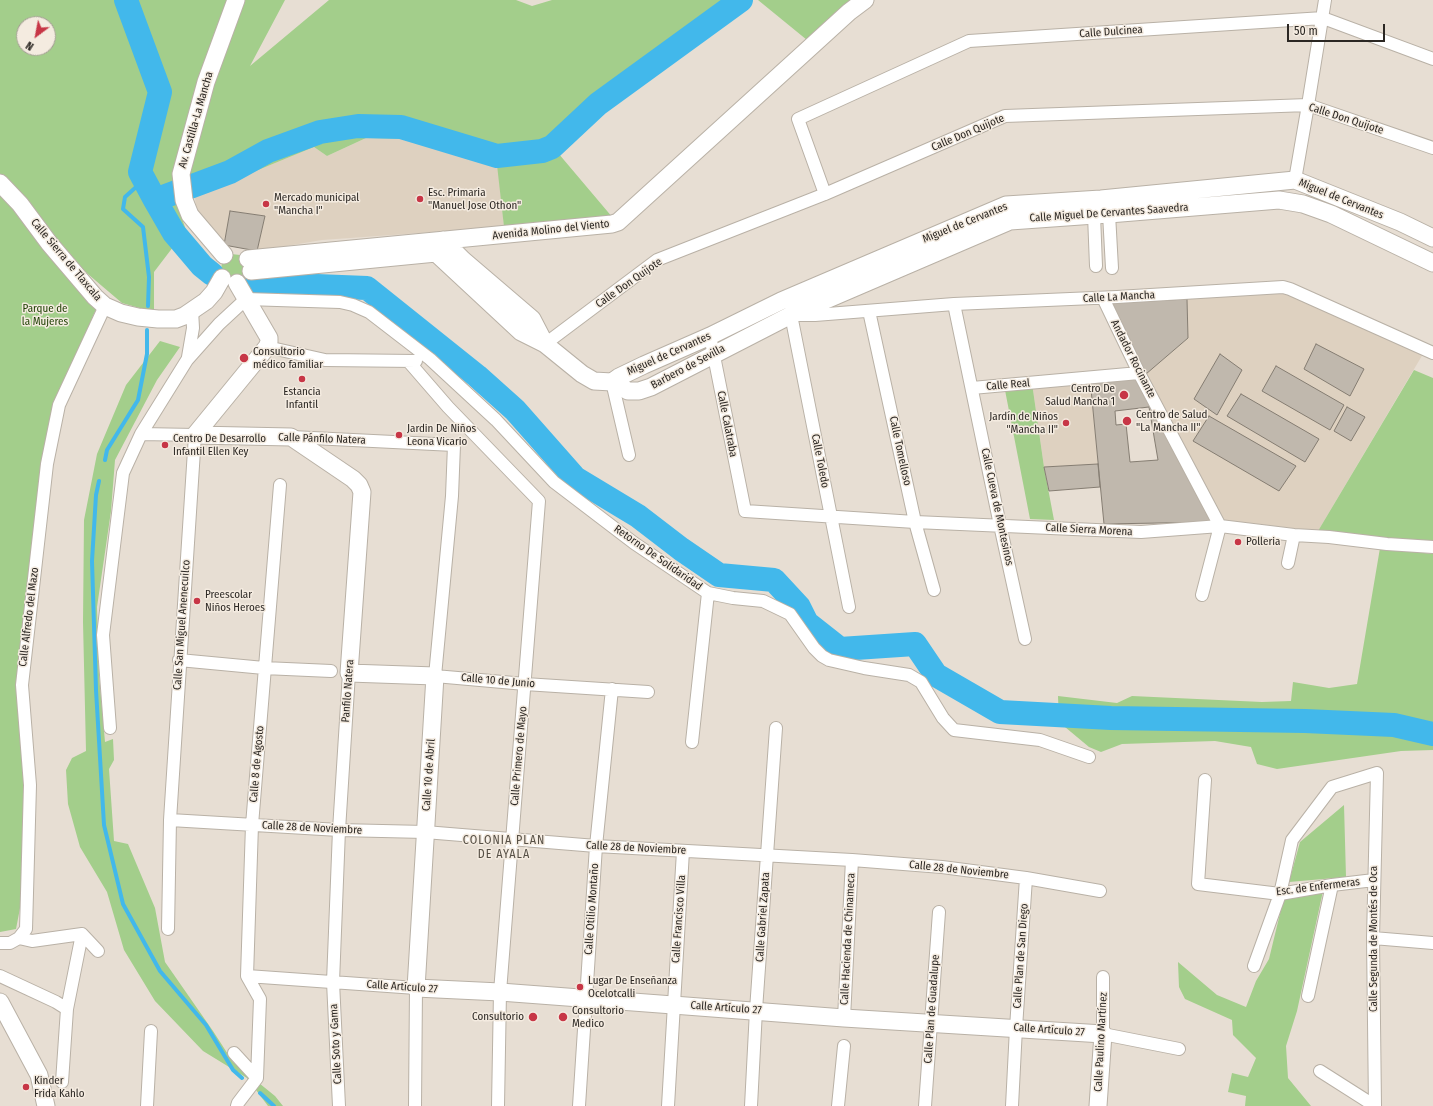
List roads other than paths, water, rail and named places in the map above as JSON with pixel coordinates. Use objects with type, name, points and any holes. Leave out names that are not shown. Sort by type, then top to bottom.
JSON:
[{"type":"main road","name":"Av. Castilla-La Mancha","points":[[224,255],[190,215],[184,200],[181,174],[206,82],[236,0]]},
{"type":"main road","name":"Avenida Molino del Viento","points":[[250,265],[440,246],[618,222],[804,53],[865,0]]},
{"type":"main road","name":"Miguel de Cervantes","points":[[612,382],[644,365],[710,336],[781,301],[1006,205],[1101,199],[1295,180],[1400,222],[1433,238]]},
{"type":"main road","name":"Calle Sierra de Tlaxcala","points":[[0,183],[20,204],[49,243],[95,297],[105,306],[121,313],[138,317],[176,319],[184,316],[206,301],[214,292],[230,281]]},
{"type":"main road","name":"Calle Miguel De Cervantes Saavedra","points":[[791,315],[1010,220],[1279,200],[1303,204],[1331,214],[1433,263]]},
{"type":"main road","name":"Barbero de Sevilla","points":[[440,246],[463,260],[532,319],[545,344],[582,374],[594,381],[612,382],[628,391],[640,391],[651,388],[791,315]]},
{"type":"main road","points":[[194,435],[267,347],[269,338],[246,299],[230,281],[219,273],[218,267],[224,255],[230,252],[243,254],[250,265],[249,276],[244,281],[230,281]]},
{"type":"main road","name":"Calle Pánfilo Natera","points":[[194,435],[291,437]]},
{"type":"main road","name":"Panfilo Natera","points":[[291,437],[349,476],[359,485],[362,492],[349,673]]},
{"type":"main road","name":"Calle 10 de Junio","points":[[349,673],[435,676]]},
{"type":"main road","name":"Calle 10 de Abril","points":[[416,988],[435,676]]},
{"type":"main road","name":"Calle Artículo 27","points":[[416,988],[500,992],[756,1010],[844,1018],[1103,1034]]},
{"type":"main road","points":[[0,1002],[39,1075],[46,1106]]},
{"type":"main road","name":"Calle Paulino Martínez","points":[[1098,1106],[1103,1034]]},
{"type":"street","points":[[1295,180],[1325,0]]},
{"type":"street","name":"Calle Dulcinea","points":[[825,194],[798,119],[969,41],[1323,18],[1433,60]]},
{"type":"street","name":"Calle Don Quijote","points":[[545,344],[657,260],[825,194],[1005,116],[1308,105],[1433,148]]},
{"type":"street","points":[[1096,266],[1102,214]]},
{"type":"street","points":[[1102,214],[1112,268]]},
{"type":"street","name":"Calle La Mancha","points":[[791,315],[815,315],[954,304],[1103,298],[1283,287],[1433,353]]},
{"type":"street","name":"Andador Rocinante","points":[[1103,298],[1220,526]]},
{"type":"street","points":[[110,728],[103,635],[123,473],[141,434],[187,360],[219,324],[246,299]]},
{"type":"street","name":"Retorno De Solidaridad","points":[[246,299],[340,302],[353,305],[369,312],[430,359],[496,420],[554,482],[634,543],[708,593],[732,598],[763,601],[790,614],[814,648],[822,656],[830,660],[864,668],[909,675],[920,682],[943,718],[954,730],[1040,740],[1089,757]]},
{"type":"street","name":"Calle Cueva de Montesinos","points":[[954,304],[1025,639]]},
{"type":"street","name":"Calle Alfredo del Mazo","points":[[19,938],[26,929],[30,785],[22,685],[47,464],[59,405],[105,306]]},
{"type":"street","points":[[187,360],[194,328],[192,310]]},
{"type":"street","name":"Calle Tomelloso","points":[[869,311],[915,522],[934,590]]},
{"type":"street","name":"Calle Toledo","points":[[791,315],[849,607]]},
{"type":"street","name":"Calle Calatraba","points":[[710,336],[744,511]]},
{"type":"street","points":[[267,347],[325,360],[410,362],[430,359]]},
{"type":"street","name":"Calle Primero de Mayo","points":[[410,362],[448,407],[539,501],[500,992],[498,1106]]},
{"type":"street","name":"Calle Real","points":[[972,388],[1140,372]]},
{"type":"street","points":[[612,382],[629,455]]},
{"type":"street","name":"Calle Pánfilo Natera","points":[[141,434],[194,435]]},
{"type":"street","name":"Calle San Miguel Anenecuilco","points":[[168,929],[170,820],[194,435]]},
{"type":"street","name":"Calle Pánfilo Natera","points":[[291,437],[454,445]]},
{"type":"street","name":"Calle 10 de Abril","points":[[435,676],[452,496],[454,445]]},
{"type":"street","name":"Calle 8 de Agosto","points":[[247,976],[252,825],[280,485]]},
{"type":"street","name":"Calle Sierra Morena","points":[[744,511],[915,522],[1141,532],[1220,526],[1294,535],[1433,547]]},
{"type":"street","points":[[1202,595],[1220,526]]},
{"type":"street","points":[[1288,563],[1294,535]]},
{"type":"street","points":[[692,742],[708,593]]},
{"type":"street","points":[[180,660],[264,668],[331,671]]},
{"type":"street","name":"Panfilo Natera","points":[[333,982],[339,830],[349,673]]},
{"type":"street","name":"Calle 10 de Junio","points":[[435,676],[525,684],[648,692]]},
{"type":"street","name":"Calle Otilio Montaño","points":[[579,1106],[596,846],[612,689]]},
{"type":"street","name":"Calle Gabriel Zapata","points":[[751,1106],[756,1010],[776,728]]},
{"type":"street","name":"Calle Segunda de Montés de Oca","points":[[1280,894],[1292,840],[1332,787],[1377,773],[1373,938],[1375,1106]]},
{"type":"street","name":"Esc. de Enfermeras","points":[[1205,780],[1198,884],[1280,894],[1332,885],[1374,880]]},
{"type":"street","name":"Calle 28 de Noviembre","points":[[170,820],[339,830],[425,832],[596,846],[852,860],[942,867],[1026,878],[1100,891]]},
{"type":"street","name":"Calle Francisco Villa","points":[[668,1106],[683,851]]},
{"type":"street","name":"Calle Hacienda de Chinameca","points":[[844,1018],[852,860]]},
{"type":"street","name":"Calle Plan de San Diego","points":[[1012,1106],[1026,878]]},
{"type":"street","points":[[1308,996],[1332,885]]},
{"type":"street","points":[[1254,966],[1280,894]]},
{"type":"street","name":"Calle Plan de Guadalupe","points":[[925,1106],[939,912]]},
{"type":"street","points":[[0,943],[10,943],[19,938],[32,941],[82,934]]},
{"type":"street","points":[[82,934],[98,951]]},
{"type":"street","points":[[62,1082],[67,1009],[82,934]]},
{"type":"street","points":[[1373,938],[1433,943]]},
{"type":"street","points":[[0,976],[56,1002],[67,1009]]},
{"type":"street","points":[[237,1105],[257,1078],[260,998],[247,976]]},
{"type":"street","name":"Calle Artículo 27","points":[[247,976],[416,988]]},
{"type":"street","name":"Calle Paulino Martínez","points":[[1103,977],[1103,1034]]},
{"type":"street","name":"Calle Soto y Gama","points":[[333,982],[339,1106]]},
{"type":"street","name":"Calle 10 de Abril","points":[[415,1106],[416,988]]},
{"type":"street","points":[[807,1015],[819,1023],[845,1026],[871,1027],[878,1020]]},
{"type":"street","points":[[147,1106],[151,1031]]},
{"type":"street","name":"Calle Artículo 27","points":[[1103,1034],[1178,1049]]},
{"type":"street","points":[[838,1106],[844,1046]]},
{"type":"street","points":[[234,1053],[257,1078]]},
{"type":"street","points":[[1320,1071],[1375,1106]]},
{"type":"waterway","points":[[126,0],[160,92],[140,172],[155,200],[230,172],[268,151],[320,132],[358,126],[401,127],[497,156],[542,151],[552,147],[598,104],[741,0]]},
{"type":"waterway","points":[[145,179],[125,197],[123,209],[143,227],[149,277],[148,306]]},
{"type":"waterway","points":[[155,200],[174,233],[202,266],[212,274]]},
{"type":"waterway","points":[[250,289],[316,286],[367,288],[477,376],[515,410],[575,478],[638,516],[681,549],[719,575],[774,580],[799,607],[807,623],[840,649],[915,644],[936,675],[1000,712],[1111,718],[1305,721],[1394,725],[1433,734]]},
{"type":"waterway","points":[[105,460],[107,450],[138,400],[147,354],[147,330]]},
{"type":"waterway","points":[[99,481],[96,495],[92,561],[96,690],[104,825],[123,904],[160,971],[206,1025],[233,1070],[242,1078]]},
{"type":"waterway","points":[[260,1093],[274,1106]]},
{"type":"place","name":"Esc. Primaria \"Manuel Jose Othon\"","points":[[420,199]]},
{"type":"place","name":"Mercado municipal \"Mancha I\"","points":[[266,204]]},
{"type":"place","name":"Consultorio médico familiar","points":[[244,358]]},
{"type":"place","name":"Estancia Infantil","points":[[302,379]]},
{"type":"place","name":"Centro De Salud Mancha 1","points":[[1124,395]]},
{"type":"place","name":"Centro de Salud \"La Mancha II\"","points":[[1127,421]]},
{"type":"place","name":"Jardín de Niños \"Mancha II\"","points":[[1066,423]]},
{"type":"place","name":"Jardin De Niños Leona Vicario","points":[[399,435]]},
{"type":"place","name":"Centro De Desarrollo Infantil Ellen Key","points":[[165,445]]},
{"type":"place","name":"Polleria","points":[[1238,542]]},
{"type":"place","name":"Preescolar Niños Heroes","points":[[197,601]]},
{"type":"place","name":"Lugar De Enseñanza Ocelotcalli","points":[[580,987]]},
{"type":"place","name":"Consultorio","points":[[533,1017]]},
{"type":"place","name":"Consultorio Medico","points":[[563,1017]]},
{"type":"place","name":"Kinder Frida Kahlo","points":[[26,1087]]},
{"type":"district","name":"COLONIA PLAN DE AYALA","points":[[504,848]]},
{"type":"park label","name":"Parque de la Mujeres","points":[[45,315]]}]
